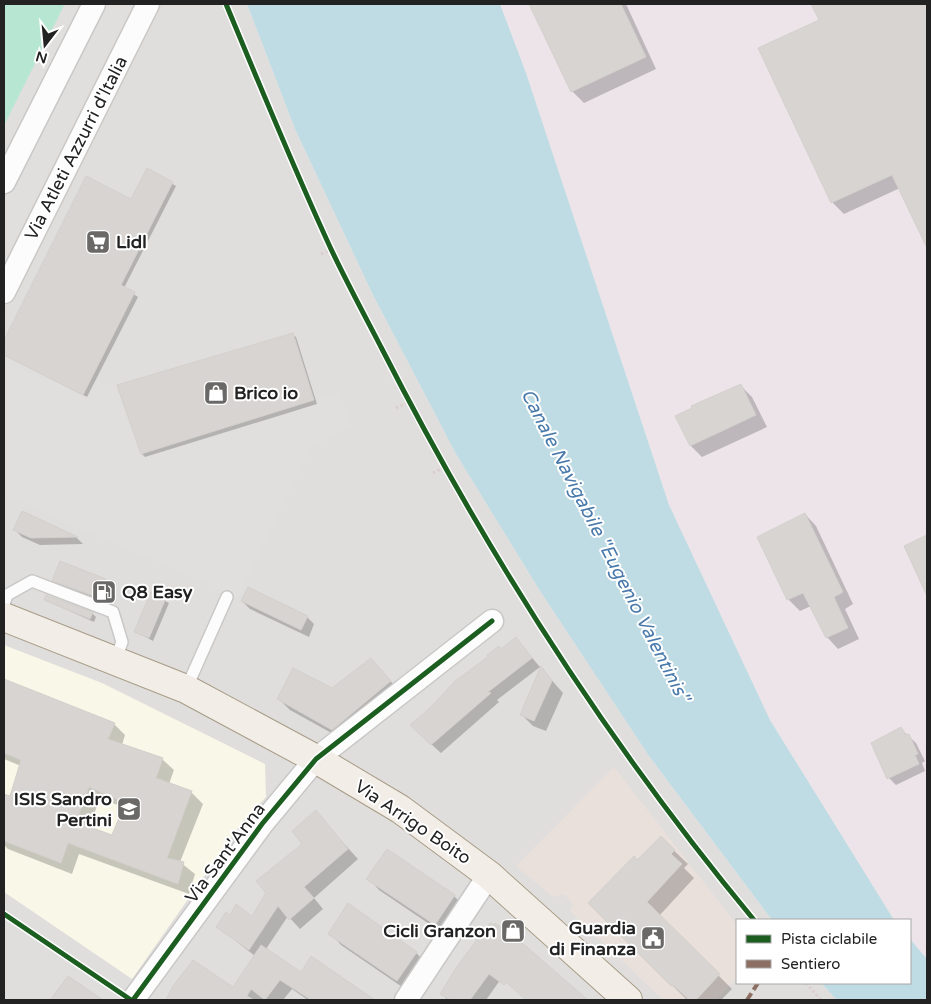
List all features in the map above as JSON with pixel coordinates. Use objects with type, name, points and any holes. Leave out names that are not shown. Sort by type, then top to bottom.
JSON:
[{"type":"main road","name":"Via Arrigo Boito","points":[[4,617],[186,689],[316,759],[400,809],[489,875],[628,1000]]},
{"type":"street","points":[[4,182],[94,4]]},
{"type":"street","name":"Via Atleti Azzurri d'Italia","points":[[4,292],[148,4]]},
{"type":"street","name":"Via Sant'Anna","points":[[133,1000],[262,824],[316,759],[492,621]]},
{"type":"street","points":[[406,1000],[489,875]]},
{"type":"lane","points":[[4,604],[7,595],[32,581],[113,612],[122,642],[115,661]]},
{"type":"lane","points":[[186,689],[227,597]]},
{"type":"path","points":[[226,4],[331,250],[409,402],[506,573],[657,798],[753,919]]},
{"type":"path","points":[[321,254],[331,250]]},
{"type":"path","points":[[396,408],[409,402]]},
{"type":"path","points":[[433,473],[445,466]]},
{"type":"path","points":[[807,984],[821,1000]]},
{"type":"shaded area","points":[[4,4],[247,4],[295,129],[372,293],[456,454],[540,591],[649,756],[771,919],[736,919],[736,984],[822,984],[837,1000],[4,1000]]},
{"type":"shaded area","points":[[65,4],[141,4],[4,292],[4,126]]},
{"type":"shaded area","points":[[500,4],[927,4],[927,959],[911,940],[911,919],[893,919],[770,720],[669,505],[526,73]]},
{"type":"shaded area","points":[[4,363],[45,379],[115,385],[139,455],[337,394],[353,425],[311,448],[238,597],[4,495]]},
{"type":"shaded area","name":"ISIS Sandro Pertini","points":[[4,645],[102,683],[265,764],[266,797],[243,821],[132,979],[4,892]]},
{"type":"shaded area","points":[[614,767],[736,924],[736,979],[716,1000],[663,1000],[570,911],[573,904],[564,894],[553,897],[516,866]]},
{"type":"green space","points":[[4,4],[65,4],[4,126]]},
{"type":"water","name":"Canale Navigabile \"Eugenio Valentinis\"","points":[[247,4],[500,4],[526,73],[669,505],[770,720],[893,919],[771,919],[649,756],[540,591],[456,454],[372,293],[295,129]]},
{"type":"water","points":[[911,940],[927,959],[927,1000],[837,1000],[822,984],[911,984]]},
{"type":"building","points":[[529,4],[621,4],[646,57],[571,92]]},
{"type":"building","points":[[811,4],[927,4],[927,248],[892,175],[831,203],[758,48],[819,20]]},
{"type":"building","name":"Lidl","points":[[147,168],[173,182],[121,285],[135,292],[83,395],[4,355],[4,340],[86,176],[131,199]]},
{"type":"building","name":"Brico io","points":[[293,333],[314,400],[141,454],[117,385]]},
{"type":"building","points":[[741,384],[756,415],[690,446],[675,416],[692,408],[691,406]]},
{"type":"building","points":[[22,511],[78,537],[31,538],[13,530]]},
{"type":"building","points":[[805,513],[843,592],[834,597],[848,628],[826,638],[803,593],[787,600],[757,537]]},
{"type":"building","points":[[927,535],[927,596],[904,546]]},
{"type":"building","points":[[60,561],[106,579],[99,598],[52,581]]},
{"type":"building","points":[[248,587],[308,616],[301,630],[241,601]]},
{"type":"building","points":[[151,592],[166,598],[149,638],[134,632]]},
{"type":"building","points":[[46,595],[93,612],[90,619],[44,600]]},
{"type":"building","points":[[516,637],[532,658],[488,692],[491,693],[431,745],[410,725],[429,709],[455,681],[488,657],[487,655],[499,646],[501,649]]},
{"type":"building","points":[[371,658],[391,681],[332,730],[277,699],[293,668],[332,688]]},
{"type":"building","points":[[541,666],[552,681],[534,721],[520,715]]},
{"type":"building","points":[[4,679],[115,723],[108,739],[163,758],[156,778],[192,791],[167,858],[184,862],[178,884],[68,843],[61,863],[4,841],[4,794],[10,796],[21,760],[4,753]],"holes":[[[89,787],[125,803],[112,835],[76,822]]]},
{"type":"building","points":[[901,727],[906,735],[909,734],[918,754],[915,755],[919,764],[887,779],[871,743]]},
{"type":"building","points":[[316,810],[348,849],[304,887],[314,898],[289,920],[278,906],[249,950],[216,927],[226,912],[230,915],[236,904],[252,916],[266,893],[256,881],[302,844],[292,831]]},
{"type":"building","name":"Guardia di Finanza","points":[[661,836],[675,850],[671,854],[682,864],[647,902],[720,974],[696,1000],[689,1000],[673,985],[671,986],[588,903],[634,856],[637,860]]},
{"type":"building","points":[[387,849],[455,895],[435,925],[366,879]]},
{"type":"building","points":[[348,903],[417,952],[397,981],[328,934]]},
{"type":"building","points":[[490,923],[494,925],[495,923],[527,947],[588,1000],[526,1000],[506,982],[504,985],[489,974],[470,1000],[450,1000],[440,994],[458,965]]},
{"type":"building","points":[[261,945],[301,972],[311,956],[375,1000],[311,1000],[280,980],[265,1000],[251,989],[247,996],[254,1000],[166,1000],[173,986],[193,960],[233,987]]},
{"type":"building","points":[[68,976],[103,1000],[50,1000]]},
{"type":"marked path","points":[[747,1000],[757,984]]},
{"type":"cycle path","points":[[226,4],[290,158],[337,262],[463,499],[552,645],[600,716],[701,854],[753,919]]},
{"type":"cycle path","points":[[133,1000],[262,824],[316,759],[492,621]]},
{"type":"cycle path","points":[[4,914],[131,1000]]},
{"type":"place","name":"Lidl","points":[[98,242]]},
{"type":"place","name":"Brico io","points":[[216,393]]},
{"type":"place","name":"Q8 Easy","points":[[104,592]]},
{"type":"place","name":"ISIS Sandro Pertini","points":[[129,809]]},
{"type":"place","name":"Cicli Granzon","points":[[513,931]]},
{"type":"place","name":"Guardia di Finanza","points":[[653,938]]}]
